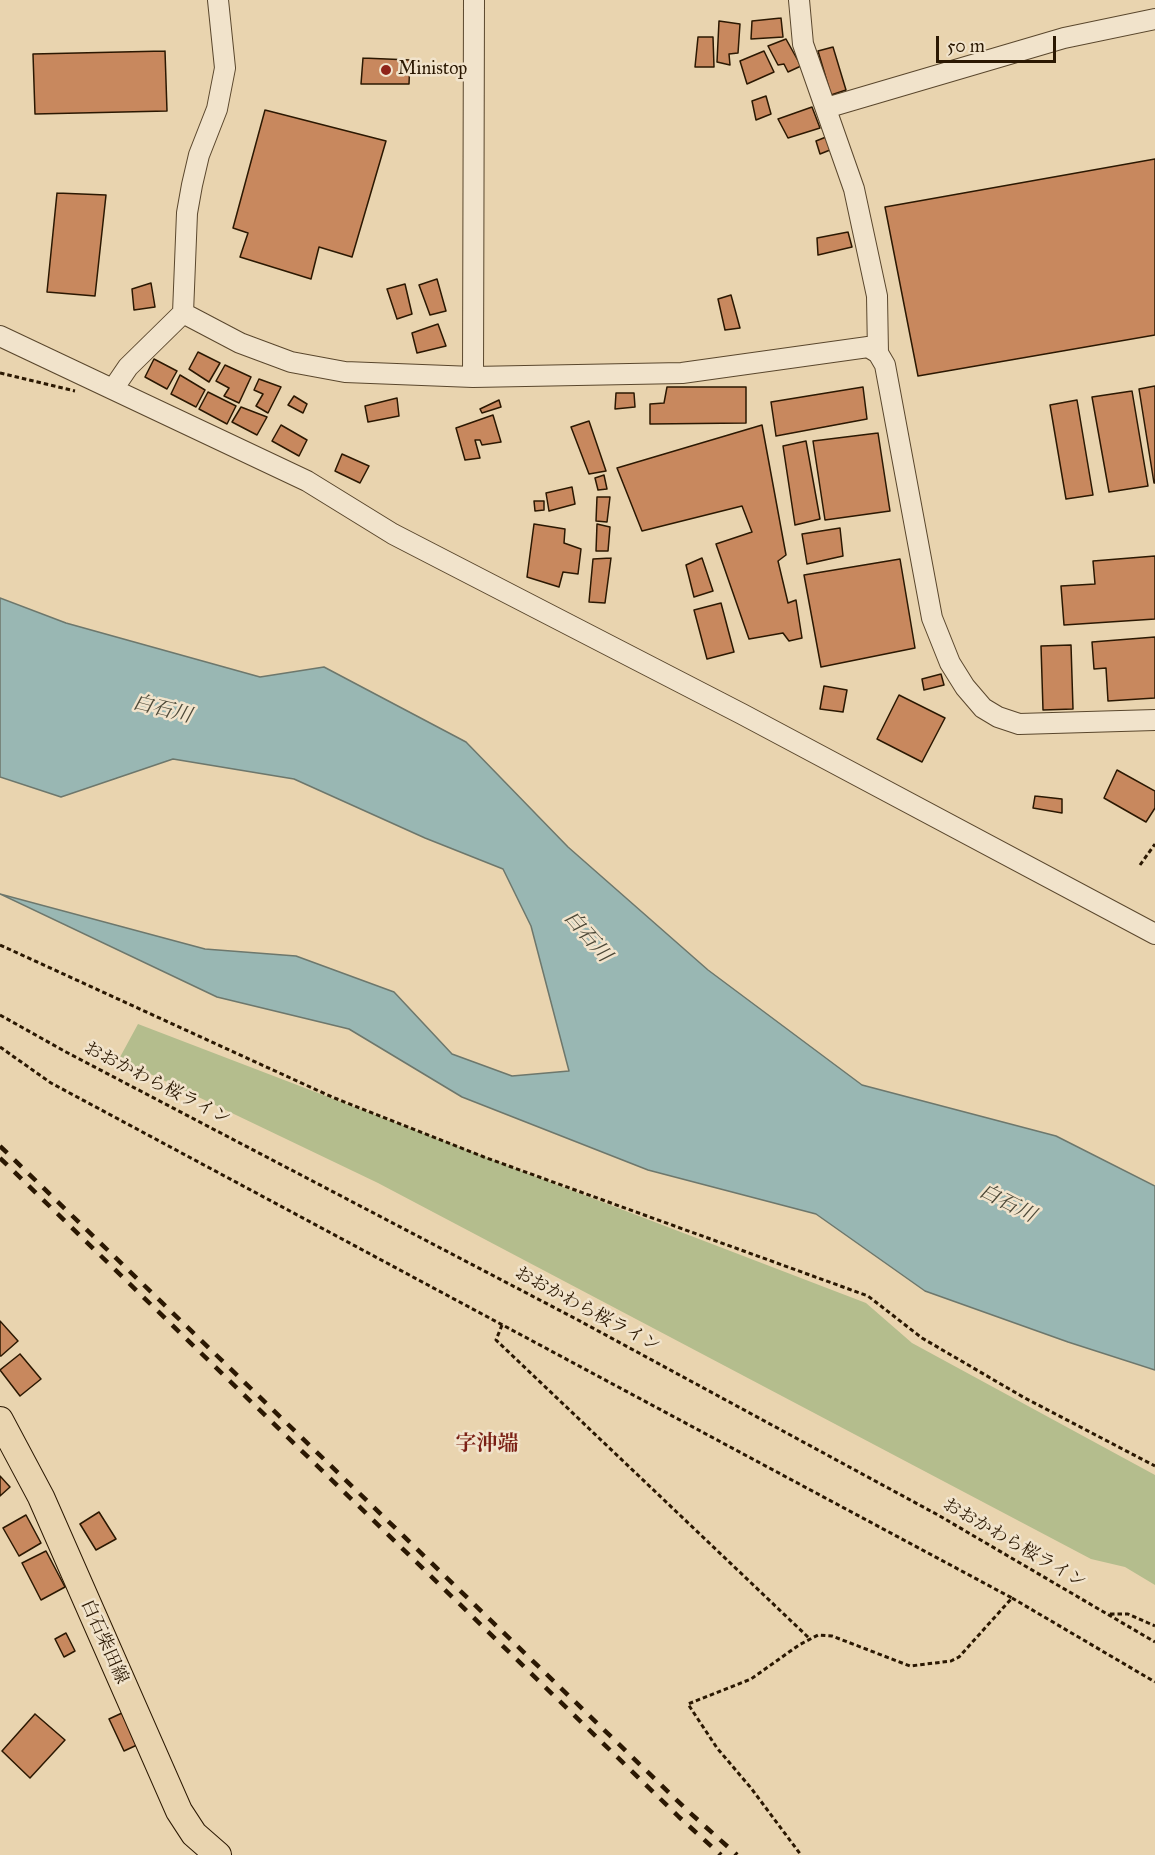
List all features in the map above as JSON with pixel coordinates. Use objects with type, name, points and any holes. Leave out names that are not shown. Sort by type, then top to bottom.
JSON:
[{"type":"main road","name":"白石柴田線","points":[[0,1420],[41,1497],[179,1810],[194,1834],[218,1855]]},
{"type":"street","points":[[112,389],[128,367],[183,313],[189,204],[199,156],[217,109],[225,68],[218,0]]},
{"type":"street","points":[[473,377],[474,0]]},
{"type":"street","points":[[799,0],[803,44],[854,189],[877,296],[878,353]]},
{"type":"street","points":[[826,108],[1064,38],[1155,19]]},
{"type":"street","points":[[183,313],[240,343],[291,362],[345,372],[473,377],[682,373],[868,347],[878,353],[885,365],[932,618],[950,663],[965,687],[983,708],[998,717],[1019,724],[1155,720]]},
{"type":"street","points":[[0,336],[307,481],[393,534],[742,714],[1155,934]]},
{"type":"path","points":[[0,373],[56,388],[80,390]]},
{"type":"path","points":[[1140,865],[1155,844]]},
{"type":"path","points":[[0,945],[333,1097],[484,1157],[868,1296],[922,1338],[1023,1397],[1155,1466]]},
{"type":"path","name":"おおかわら桜ライン","points":[[0,1015],[66,1052],[588,1325],[927,1510],[1155,1642]]},
{"type":"path","points":[[0,1047],[51,1083],[1012,1598],[1155,1682]]},
{"type":"path","points":[[502,1325],[496,1340],[809,1638]]},
{"type":"path","points":[[801,1855],[752,1788],[717,1748],[688,1704],[751,1679],[809,1638],[818,1635],[832,1636],[910,1665],[951,1661],[959,1657],[1012,1598]]},
{"type":"path","points":[[1108,1614],[1128,1614],[1155,1626]]},
{"type":"green space","points":[[138,1024],[866,1303],[912,1343],[1155,1475],[1155,1585],[1125,1567],[1091,1559],[378,1183],[119,1059]]},
{"type":"water","name":"白石川","points":[[0,598],[66,623],[260,677],[324,667],[466,742],[568,847],[708,970],[862,1085],[1056,1136],[1155,1186],[1155,1370],[925,1291],[816,1214],[648,1170],[462,1097],[349,1029],[217,997],[0,894],[205,949],[296,956],[394,992],[452,1054],[512,1076],[569,1071],[531,926],[503,869],[425,838],[294,779],[173,759],[61,797],[0,777]]},
{"type":"building","points":[[781,18],[783,37],[751,39],[752,21]]},
{"type":"building","points":[[719,21],[740,24],[738,53],[729,54],[730,65],[717,62]]},
{"type":"building","points":[[698,37],[713,37],[714,67],[695,67]]},
{"type":"building","points":[[786,39],[801,66],[788,72],[784,64],[778,65],[768,46]]},
{"type":"building","points":[[833,47],[846,90],[831,95],[818,51]]},
{"type":"building","points":[[165,51],[167,111],[35,114],[33,54]]},
{"type":"building","points":[[764,51],[774,72],[747,84],[740,61]]},
{"type":"building","points":[[363,58],[410,60],[409,84],[361,84]]},
{"type":"building","points":[[766,96],[771,114],[756,120],[752,101]]},
{"type":"building","points":[[812,107],[820,128],[788,138],[778,119]]},
{"type":"building","points":[[265,110],[386,141],[352,257],[319,247],[311,279],[240,257],[248,233],[233,228]]},
{"type":"building","points":[[826,137],[830,150],[820,154],[816,141]]},
{"type":"building","points":[[1155,159],[1155,335],[918,376],[885,207]]},
{"type":"building","points":[[57,193],[106,195],[95,296],[47,292]]},
{"type":"building","points":[[848,232],[852,247],[818,255],[817,238]]},
{"type":"building","points":[[437,279],[446,311],[430,315],[419,285]]},
{"type":"building","points":[[151,283],[155,307],[134,310],[132,289]]},
{"type":"building","points":[[405,284],[412,314],[397,319],[387,289]]},
{"type":"building","points":[[731,295],[740,328],[725,330],[718,299]]},
{"type":"building","points":[[438,324],[446,346],[417,353],[412,333]]},
{"type":"building","points":[[198,352],[220,363],[209,382],[189,369]]},
{"type":"building","points":[[154,359],[177,371],[167,389],[145,377]]},
{"type":"building","points":[[225,365],[251,377],[239,403],[224,396],[229,388],[216,381]]},
{"type":"building","points":[[180,375],[205,390],[196,407],[171,394]]},
{"type":"building","points":[[259,379],[281,387],[268,413],[256,406],[263,394],[254,390]]},
{"type":"building","points":[[1155,386],[1155,483],[1154,483],[1139,389]]},
{"type":"building","points":[[667,387],[746,387],[746,423],[650,424],[650,404],[664,403]]},
{"type":"building","points":[[863,387],[867,419],[776,436],[771,402]]},
{"type":"building","points":[[1132,391],[1148,486],[1109,492],[1092,397]]},
{"type":"building","points":[[208,392],[236,406],[227,424],[199,409]]},
{"type":"building","points":[[616,393],[634,393],[635,407],[615,409]]},
{"type":"building","points":[[294,396],[307,404],[303,413],[288,405]]},
{"type":"building","points":[[397,398],[399,416],[368,422],[365,406]]},
{"type":"building","points":[[499,400],[501,407],[482,413],[480,409]]},
{"type":"building","points":[[1077,400],[1093,495],[1066,499],[1050,405]]},
{"type":"building","points":[[241,407],[267,417],[257,435],[232,422]]},
{"type":"building","points":[[493,415],[501,442],[482,445],[480,440],[475,440],[480,458],[465,460],[456,428]]},
{"type":"building","points":[[589,421],[606,471],[589,474],[571,427]]},
{"type":"building","points":[[281,425],[307,440],[299,456],[272,441]]},
{"type":"building","points":[[762,425],[786,555],[778,561],[788,603],[796,600],[802,638],[789,641],[783,633],[749,639],[716,544],[752,532],[742,506],[642,531],[617,468]]},
{"type":"building","points":[[878,433],[890,511],[825,520],[813,441]]},
{"type":"building","points":[[806,441],[820,519],[795,525],[783,446]]},
{"type":"building","points":[[342,454],[369,466],[360,483],[335,471]]},
{"type":"building","points":[[604,475],[607,489],[598,490],[595,478]]},
{"type":"building","points":[[572,487],[575,504],[549,511],[546,493]]},
{"type":"building","points":[[597,497],[610,497],[607,522],[596,521]]},
{"type":"building","points":[[534,501],[544,501],[544,510],[535,511]]},
{"type":"building","points":[[534,524],[565,529],[564,543],[581,549],[578,574],[563,572],[559,587],[527,577]]},
{"type":"building","points":[[597,524],[610,527],[608,551],[596,551]]},
{"type":"building","points":[[840,528],[843,556],[807,564],[802,534]]},
{"type":"building","points":[[1155,556],[1155,619],[1064,625],[1061,586],[1095,584],[1093,561]]},
{"type":"building","points":[[611,558],[605,603],[589,602],[593,559]]},
{"type":"building","points":[[702,558],[713,591],[694,597],[686,565]]},
{"type":"building","points":[[900,559],[915,648],[821,667],[804,575]]},
{"type":"building","points":[[721,603],[734,652],[707,659],[694,610]]},
{"type":"building","points":[[1155,637],[1155,698],[1108,701],[1106,668],[1094,669],[1092,642]]},
{"type":"building","points":[[1071,645],[1073,709],[1043,710],[1041,646]]},
{"type":"building","points":[[941,674],[944,685],[924,690],[922,679]]},
{"type":"building","points":[[824,686],[847,690],[843,712],[820,709]]},
{"type":"building","points":[[899,695],[945,718],[922,762],[877,739]]},
{"type":"building","points":[[1117,770],[1155,791],[1155,808],[1146,822],[1104,798]]},
{"type":"building","points":[[1035,796],[1062,799],[1062,813],[1033,808]]},
{"type":"building","points":[[0,1321],[18,1341],[1,1356],[0,1356]]},
{"type":"building","points":[[20,1354],[41,1379],[20,1396],[0,1370]]},
{"type":"building","points":[[0,1476],[10,1487],[0,1496]]},
{"type":"building","points":[[99,1512],[116,1539],[96,1550],[80,1524]]},
{"type":"building","points":[[26,1515],[41,1543],[19,1556],[3,1528]]},
{"type":"building","points":[[46,1551],[65,1587],[41,1600],[22,1563]]},
{"type":"building","points":[[66,1633],[75,1651],[64,1657],[55,1639]]},
{"type":"building","points":[[122,1713],[137,1745],[124,1751],[109,1719]]},
{"type":"building","points":[[35,1714],[65,1740],[30,1778],[2,1751]]},
{"type":"railway","points":[[0,1146],[688,1811],[737,1855]]},
{"type":"railway","points":[[0,1158],[679,1817],[721,1855]]},
{"type":"place","name":"Ministop","points":[[386,70]]},
{"type":"district","name":"字沖端","points":[[487,1445]]}]
